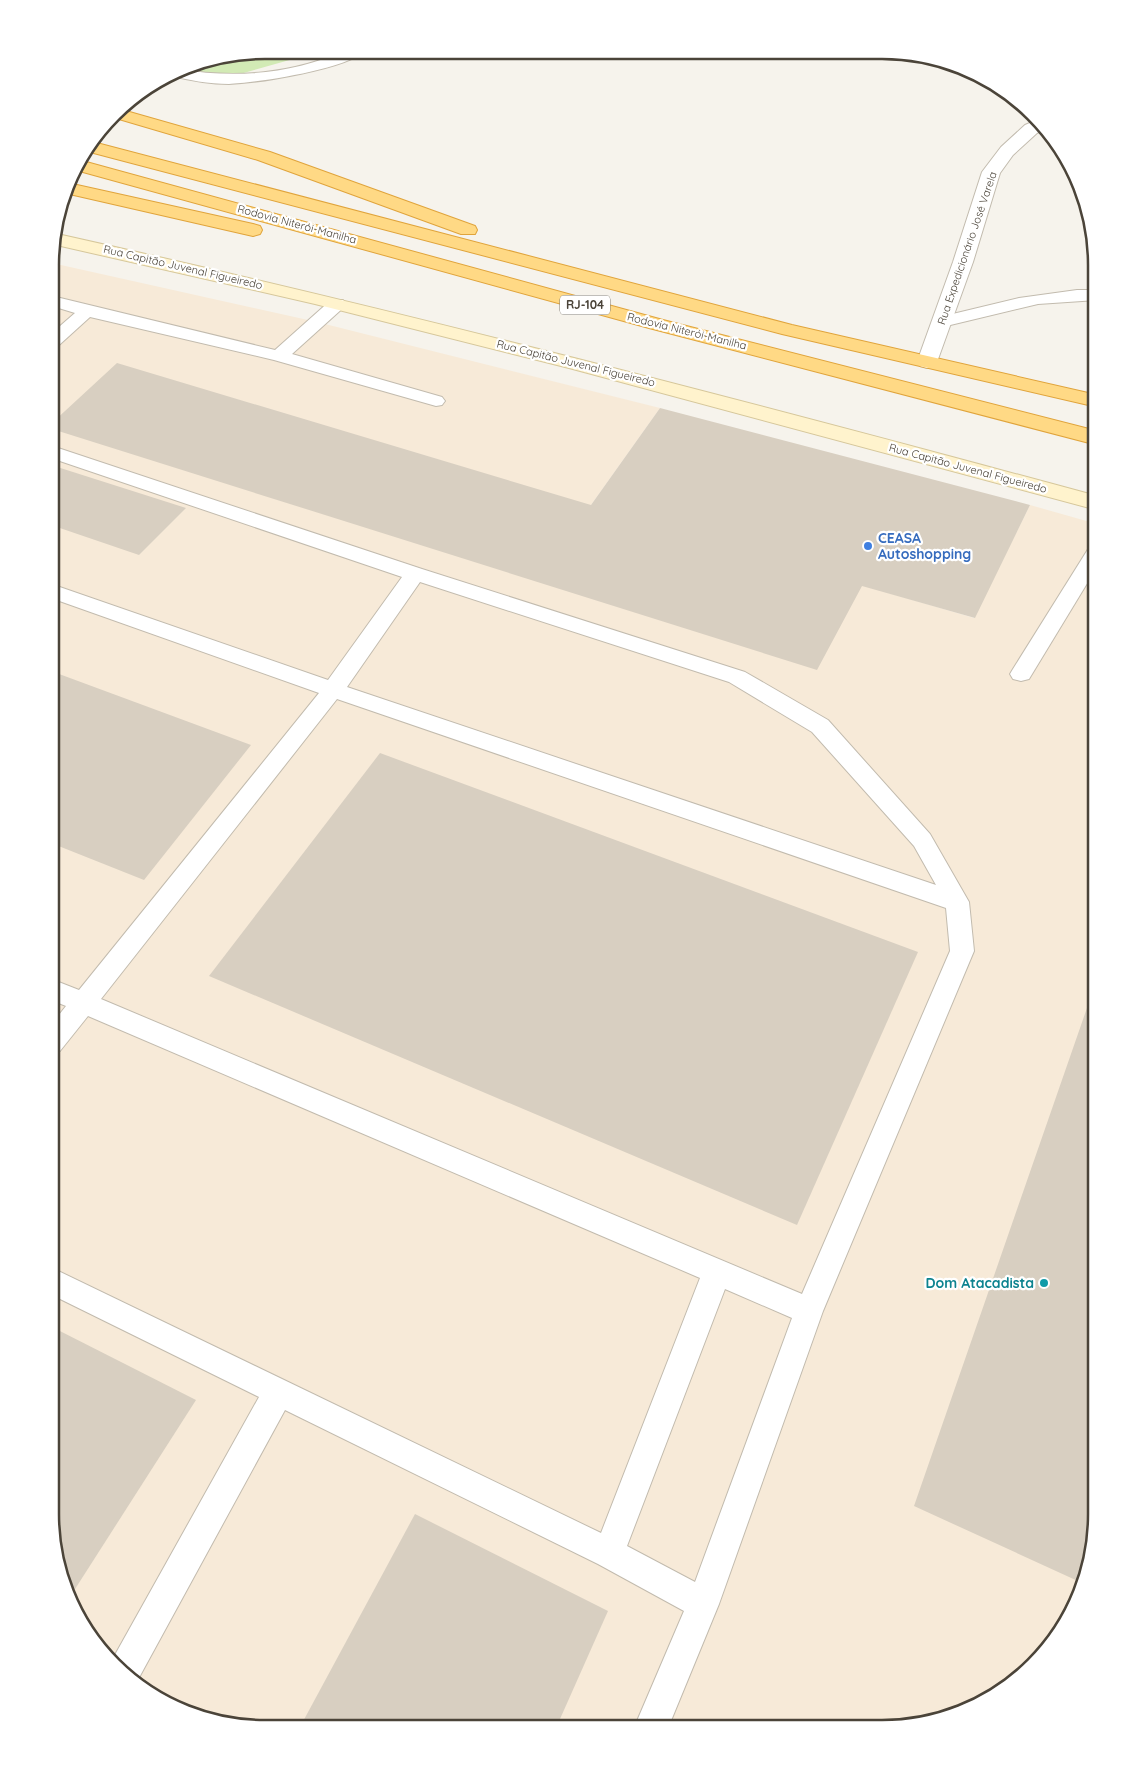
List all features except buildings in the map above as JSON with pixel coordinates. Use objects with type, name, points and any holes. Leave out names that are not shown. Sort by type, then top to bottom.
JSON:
[{"type":"highway","points":[[124,114],[264,156],[627,288]]},
{"type":"highway","name":"Rodovia Niterói-Manilha","points":[[94,148],[789,330],[1088,399]]},
{"type":"highway","name":"Rodovia Niterói-Manilha","points":[[84,167],[289,221],[595,307],[995,409],[1088,435]]},
{"type":"highway","points":[[73,189],[595,307]]},
{"type":"main road","name":"Rua Capitão Juvenal Figueiredo","points":[[61,240],[228,277],[677,389],[1088,501]]},
{"type":"street","name":"Rua Expedicionário José Varela","points":[[928,362],[991,172],[1006,151],[1036,128]]},
{"type":"lane","points":[[185,74],[216,80],[255,78],[299,70],[332,59]]},
{"type":"lane","points":[[942,322],[1024,302],[1088,294]]},
{"type":"lane","points":[[59,304],[279,356],[436,401]]},
{"type":"lane","points":[[279,356],[337,304]]},
{"type":"lane","points":[[59,336],[87,311]]},
{"type":"lane","points":[[59,454],[415,574],[737,677],[820,726],[865,774],[922,840],[957,902],[962,951],[809,1311],[704,1604],[655,1720]]},
{"type":"lane","points":[[1021,674],[1088,566]]},
{"type":"lane","points":[[59,1032],[333,690],[415,574]]},
{"type":"lane","points":[[59,594],[333,690],[957,902]]},
{"type":"lane","points":[[59,992],[809,1311]]},
{"type":"lane","points":[[609,1553],[717,1272]]},
{"type":"lane","points":[[59,1284],[609,1553],[704,1604]]},
{"type":"lane","points":[[126,1667],[278,1392]]},
{"type":"shaded area","points":[[59,265],[317,322],[660,408],[591,505],[974,618],[1030,505],[1088,521],[1088,1528],[1081,1568],[1073,1593],[1061,1617],[1046,1640],[1008,1678],[985,1693],[961,1705],[936,1713],[896,1720],[251,1720],[211,1713],[186,1705],[162,1693],[139,1678],[101,1640],[86,1617],[74,1593],[66,1568],[59,1528]]},
{"type":"green space","points":[[251,59],[293,59],[233,76],[192,72],[224,63]]},
{"type":"place","name":"CEASA Autoshopping","points":[[868,546]]},
{"type":"place","name":"Dom Atacadista","points":[[1044,1283]]}]
